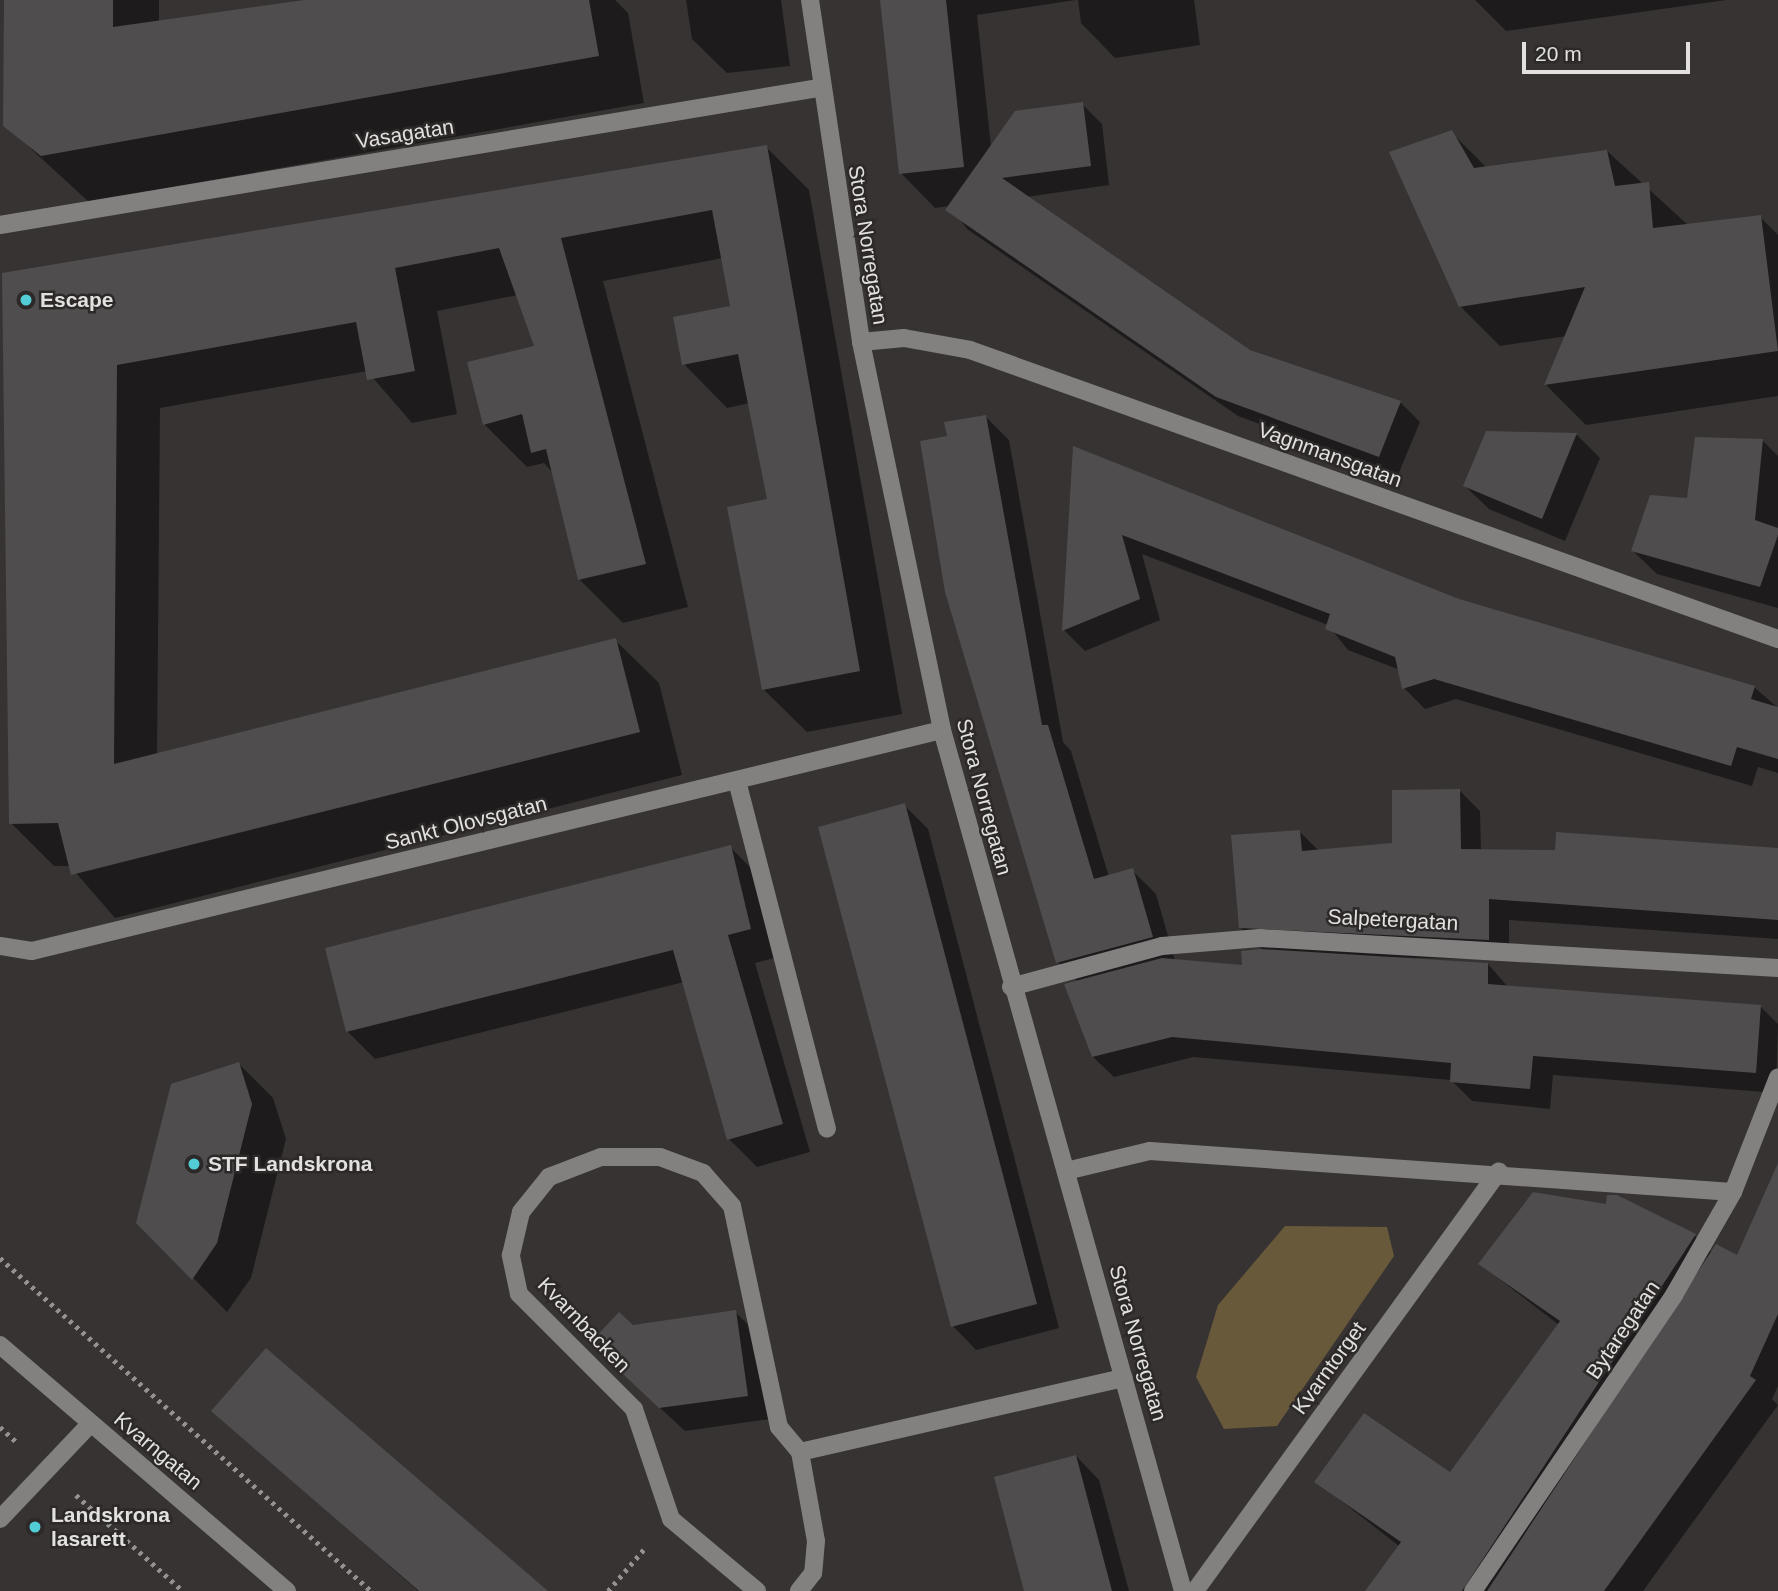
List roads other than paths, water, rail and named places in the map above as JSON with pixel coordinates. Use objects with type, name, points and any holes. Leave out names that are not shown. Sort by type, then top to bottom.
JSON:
[{"type":"street","name":"Stora Norregatan","points":[[810,0],[818,88],[861,342],[942,730],[1011,987],[1066,1171],[1184,1591]]},
{"type":"street","name":"Vasagatan","points":[[0,225],[818,88]]},
{"type":"street","name":"Vagnmansgatan","points":[[861,342],[904,338],[970,350],[1778,639]]},
{"type":"street","name":"Sankt Olovsgatan","points":[[0,946],[32,951],[942,730]]},
{"type":"street","points":[[737,781],[827,1129]]},
{"type":"street","name":"Salpetergatan","points":[[1011,987],[1162,946],[1260,938],[1778,968]]},
{"type":"street","name":"Bytaregatan","points":[[1473,1591],[1674,1295],[1733,1192],[1778,1077]]},
{"type":"street","points":[[1066,1171],[1150,1151],[1499,1171],[1733,1192]]},
{"type":"street","name":"Kvarnbacken","points":[[757,1591],[671,1519],[634,1409],[519,1294],[510,1255],[521,1212],[549,1177],[601,1157],[660,1157],[703,1173],[732,1206],[779,1427],[800,1452],[816,1541],[813,1573],[799,1591]]},
{"type":"street","name":"Kvarntorget","points":[[1195,1591],[1499,1171]]},
{"type":"street","name":"Kvarngatan","points":[[0,1345],[287,1591]]},
{"type":"street","points":[[800,1452],[1124,1378]]},
{"type":"street","points":[[0,1519],[91,1423]]},
{"type":"place","name":"Escape","points":[[26,300]]},
{"type":"place","name":"STF Landskrona","points":[[194,1164]]},
{"type":"place","name":"Landskrona lasarett","points":[[35,1527]]}]
